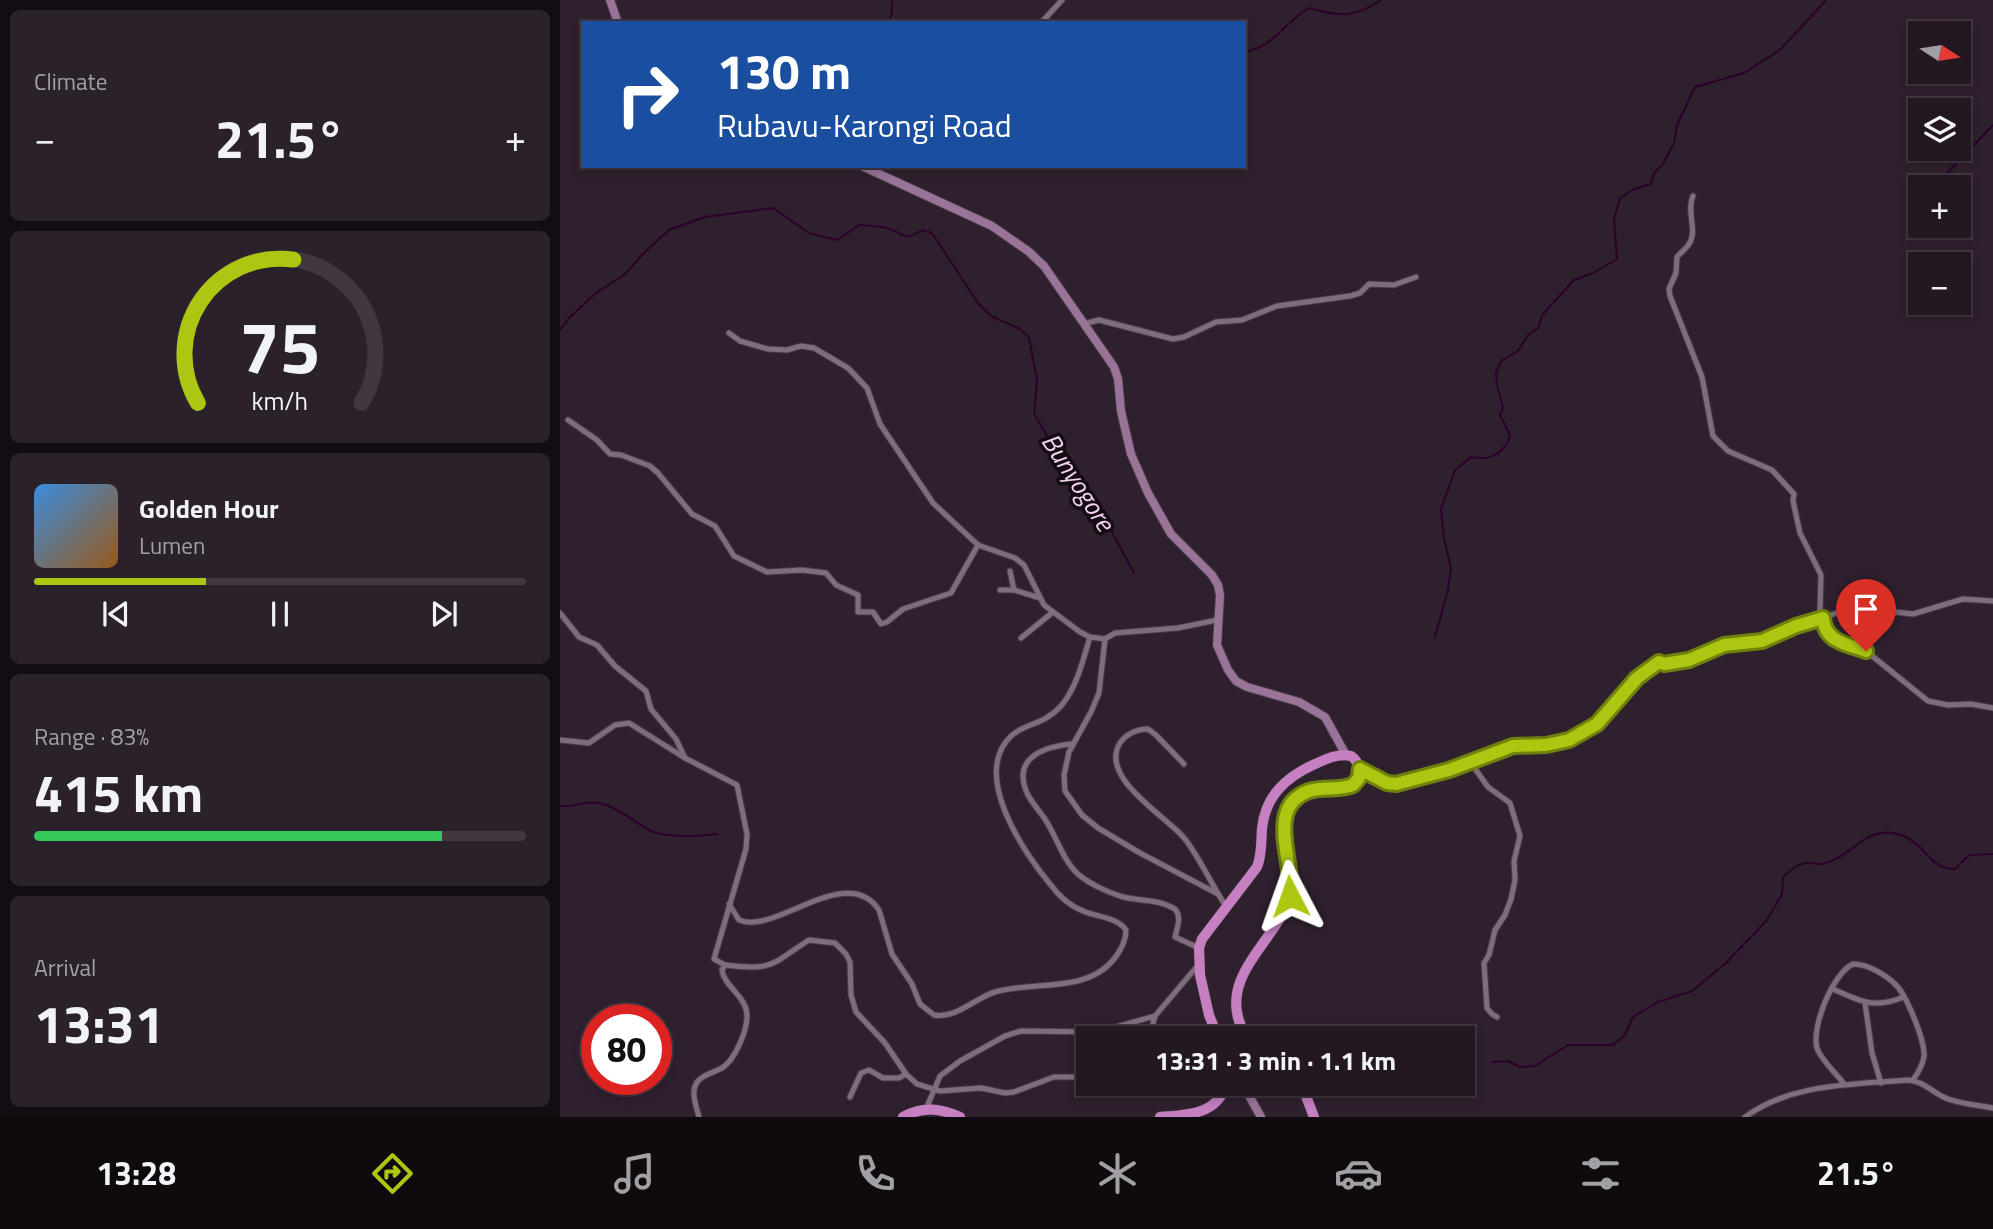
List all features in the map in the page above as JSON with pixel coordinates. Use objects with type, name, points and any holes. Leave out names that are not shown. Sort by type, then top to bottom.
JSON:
[{"type":"highway","points":[[1213,1026],[1199,964],[1202,939],[1250,878],[1259,862],[1264,815],[1276,791],[1302,771],[1334,756],[1346,755],[1356,760],[1360,769],[1359,778],[1353,785],[1311,790],[1295,800],[1287,812],[1284,828],[1292,881],[1290,896],[1280,917],[1246,966],[1238,986],[1239,1018],[1242,1026]]},
{"type":"highway","points":[[1160,1117],[1203,1111],[1220,1096]]},
{"type":"highway","points":[[1305,1096],[1314,1117]]},
{"type":"highway","points":[[904,1117],[926,1109],[960,1117]]},
{"type":"main road","points":[[610,0],[617,21]]},
{"type":"main road","points":[[866,168],[992,226],[1028,251],[1044,266],[1114,367],[1131,454],[1147,493],[1171,534],[1212,575],[1218,585],[1220,595],[1217,645],[1228,670],[1236,681],[1247,687],[1299,702],[1325,717],[1346,755]]},
{"type":"main road","points":[[1249,1096],[1261,1117]]},
{"type":"street","points":[[1043,21],[1062,0]]},
{"type":"street","points":[[1693,196],[1689,208],[1692,237],[1689,246],[1677,257],[1677,270],[1669,289],[1703,377],[1713,436],[1728,451],[1772,470],[1794,494],[1800,533],[1821,575],[1819,596],[1823,624],[1831,638],[1866,651],[1926,701],[1993,708]]},
{"type":"street","points":[[1084,324],[1099,320],[1118,323],[1173,339],[1184,337],[1216,322],[1242,320],[1277,306],[1350,296],[1360,293],[1369,284],[1394,285],[1416,277]]},
{"type":"street","points":[[729,333],[740,341],[768,349],[800,346],[814,348],[848,368],[867,388],[880,424],[927,497],[978,545],[1005,554],[1024,565],[1044,605],[1090,637],[1105,639],[1115,633],[1178,628],[1217,620]]},
{"type":"street","points":[[568,420],[597,440],[610,454],[650,467],[658,473],[692,514],[715,526],[734,556],[767,572],[802,570],[825,573],[836,585],[859,596],[858,612],[873,612],[881,624],[903,609],[951,593],[978,545]]},
{"type":"street","points":[[1010,571],[1014,590]]},
{"type":"street","points":[[999,590],[1014,590],[1040,598]]},
{"type":"street","points":[[1360,769],[1392,784],[1471,763],[1513,746],[1546,745],[1569,740],[1597,724],[1637,678],[1659,662],[1664,664],[1689,660],[1724,645],[1762,641],[1796,626],[1859,606],[1913,614],[1962,599],[1993,601]]},
{"type":"street","points":[[1021,638],[1053,612]]},
{"type":"street","points":[[560,613],[579,637],[597,645],[615,666],[646,691],[651,709],[676,739],[685,758]]},
{"type":"street","points":[[729,904],[739,920],[755,923],[811,902],[845,893],[861,895],[876,904],[892,954],[912,984],[920,1003],[925,1010],[941,1016],[993,992],[1021,986],[1061,984],[1088,978],[1102,970],[1118,953],[1125,940],[1126,930],[1119,923],[1081,911],[1051,887],[1012,827],[997,785],[995,770],[999,754],[1013,734],[1043,721],[1069,695],[1090,637]]},
{"type":"street","points":[[1105,639],[1099,692],[1085,724],[1071,744],[1065,763],[1064,784],[1069,798],[1082,815],[1140,853],[1217,894]]},
{"type":"street","points":[[560,740],[589,743],[615,726],[629,723],[685,758],[734,782],[740,793],[747,834],[746,849],[714,956],[715,962],[755,968],[772,965],[810,940],[835,943],[850,962],[856,1012],[917,1084],[945,1091],[981,1087],[1005,1093],[1054,1077],[1076,1077]]},
{"type":"street","points":[[1184,764],[1147,729],[1126,737],[1117,753],[1118,767],[1129,787],[1185,839],[1227,908]]},
{"type":"street","points":[[1071,744],[1036,753],[1025,765],[1023,777],[1027,794],[1047,821],[1062,852],[1079,874],[1102,888],[1123,897],[1142,899],[1175,909],[1178,916],[1175,937],[1199,947]]},
{"type":"street","points":[[1471,763],[1488,787],[1510,803],[1520,836],[1514,861],[1515,880],[1511,899],[1495,930],[1485,963],[1487,1008],[1497,1017]]},
{"type":"street","points":[[1152,1026],[1155,1016],[1199,964]]},
{"type":"street","points":[[1844,1084],[1821,1055],[1816,1044],[1819,1018],[1847,967],[1858,964],[1867,966],[1890,980],[1904,997],[1924,1047],[1922,1064],[1913,1080]]},
{"type":"street","points":[[699,1117],[694,1098],[695,1086],[699,1080],[723,1067],[745,1029],[747,1012],[736,990],[722,978],[725,965]]},
{"type":"street","points":[[1833,989],[1865,1003],[1885,1004],[1904,997]]},
{"type":"street","points":[[1865,1003],[1872,1053],[1881,1083]]},
{"type":"street","points":[[926,1109],[940,1076],[995,1040],[1014,1033],[1031,1031],[1098,1032],[1155,1016]]},
{"type":"street","points":[[850,1097],[861,1073],[869,1070],[883,1077],[899,1079],[906,1074]]},
{"type":"street","points":[[1745,1117],[1763,1106],[1801,1092],[1844,1084],[1913,1080],[1922,1082],[1949,1099],[1993,1108]]},
{"type":"waterway","points":[[890,21],[892,0]]},
{"type":"waterway","points":[[1246,51],[1264,45],[1309,8],[1346,14],[1362,10],[1381,0]]},
{"type":"waterway","points":[[1435,637],[1451,568],[1441,509],[1455,470],[1471,457],[1495,455],[1508,442],[1510,435],[1500,415],[1503,408],[1496,373],[1501,361],[1518,351],[1528,335],[1538,328],[1543,314],[1574,280],[1617,259],[1614,219],[1620,198],[1634,189],[1651,184],[1654,173],[1663,164],[1674,143],[1677,125],[1695,87],[1744,73],[1780,50],[1826,0]]},
{"type":"waterway","points":[[1945,175],[1993,125]]},
{"type":"waterway","name":"Bunyogore","points":[[560,330],[596,293],[624,275],[669,230],[705,217],[773,208],[809,233],[837,240],[859,225],[887,228],[904,236],[911,236],[922,230],[932,233],[978,303],[991,316],[1018,328],[1029,337],[1037,381],[1034,413],[1068,474],[1080,490],[1098,506],[1134,573]]},
{"type":"waterway","points":[[560,806],[587,803],[610,806],[645,828],[665,835],[717,834]]},
{"type":"waterway","points":[[1492,1062],[1508,1061],[1520,1067],[1535,1066],[1568,1045],[1613,1045],[1625,1035],[1633,1017],[1658,1002],[1692,991],[1726,963],[1767,920],[1782,894],[1783,877],[1800,865],[1822,864],[1833,860],[1871,836],[1881,833],[1906,837],[1940,866],[1947,868],[1955,869],[1969,855],[1993,854]]},
{"type":"route","points":[[1290,896],[1292,881],[1284,828],[1290,805],[1311,790],[1353,785],[1359,778],[1360,769],[1387,783],[1396,784],[1471,763],[1513,746],[1546,745],[1569,740],[1604,718],[1637,678],[1659,662],[1664,664],[1689,660],[1730,643],[1762,641],[1768,636],[1823,618],[1823,624],[1831,638],[1866,651]]}]
